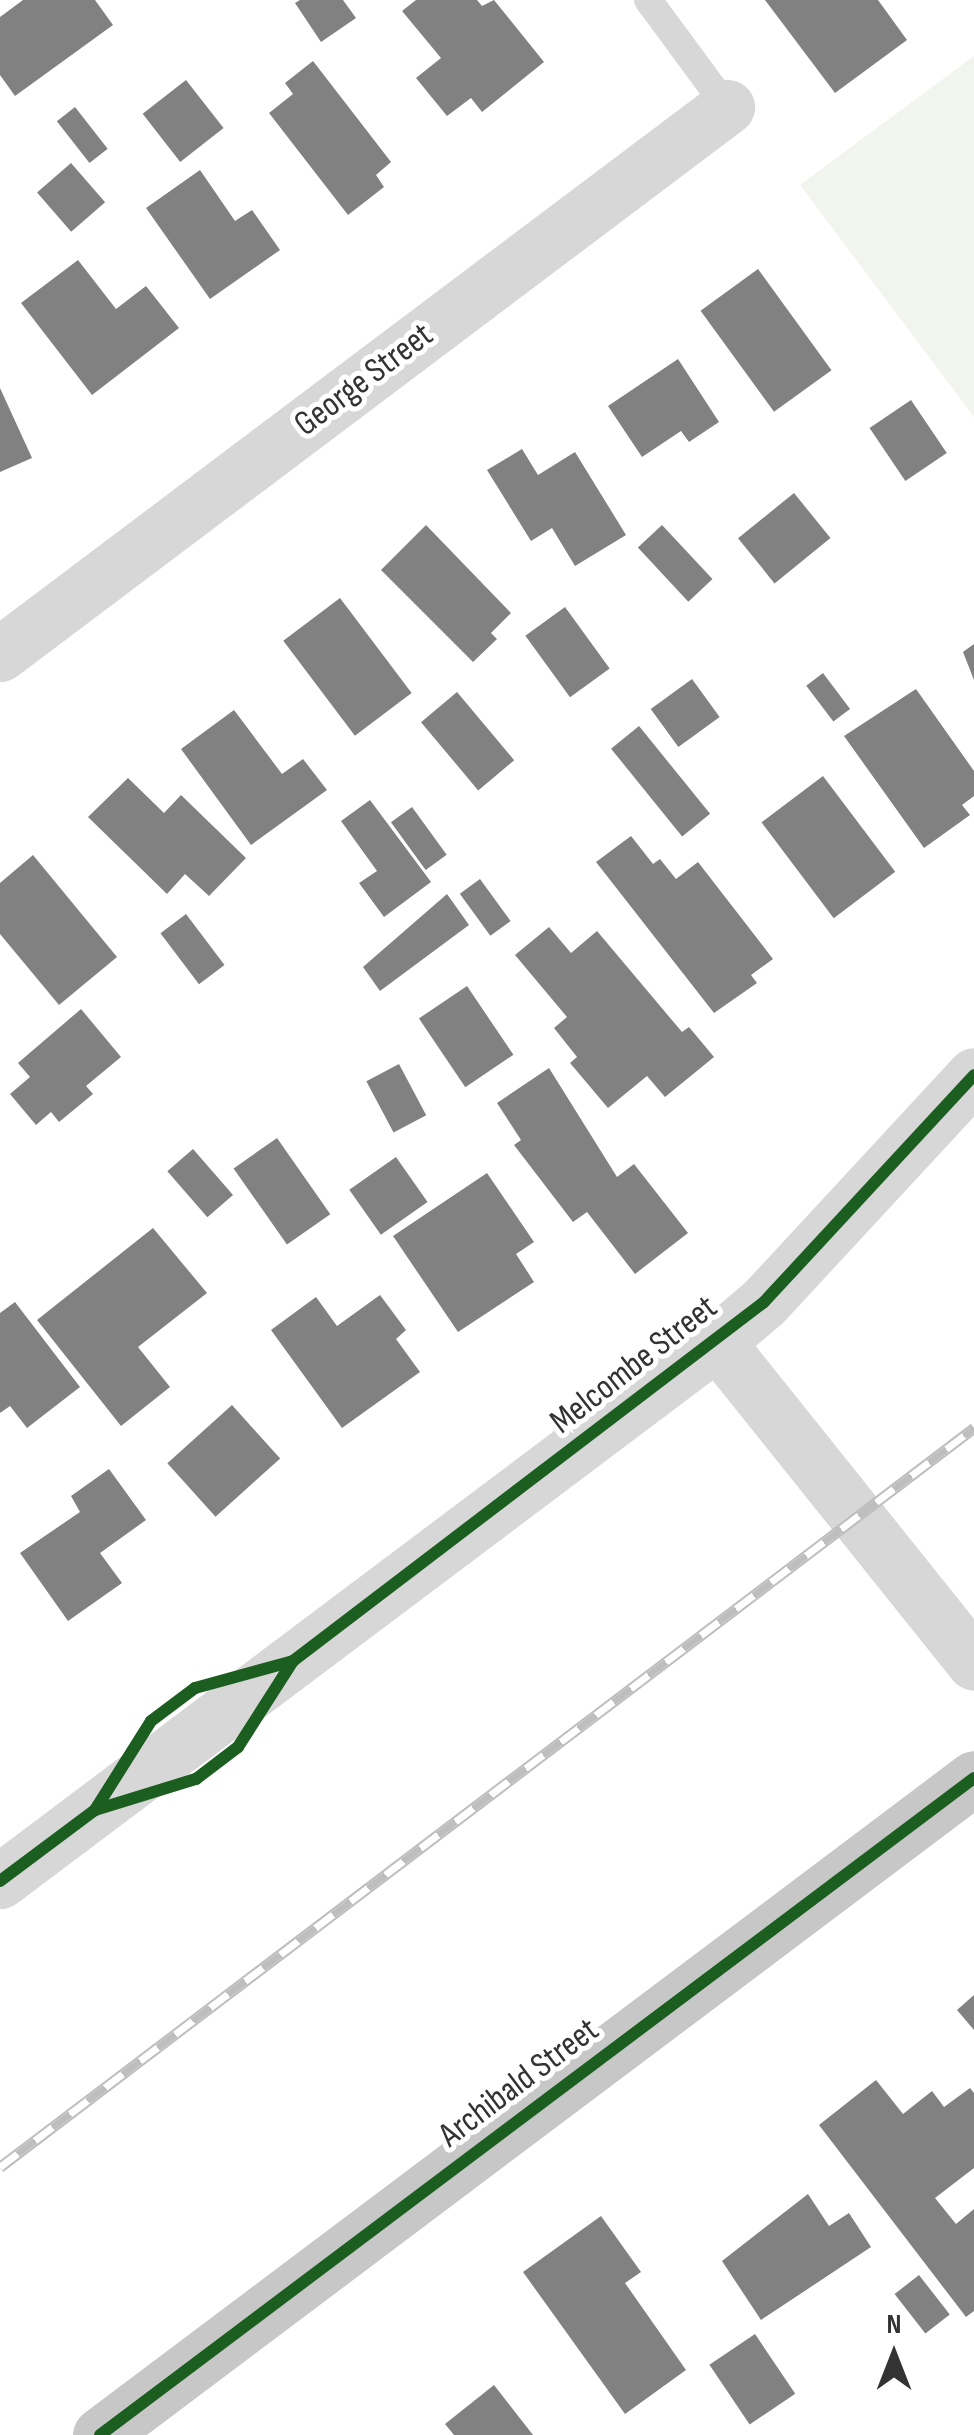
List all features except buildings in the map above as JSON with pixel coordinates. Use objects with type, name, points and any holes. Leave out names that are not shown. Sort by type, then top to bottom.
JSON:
[{"type":"highway","name":"Archibald Street","points":[[100,2435],[974,1778]]},
{"type":"street","name":"George Street","points":[[0,654],[728,107]]},
{"type":"street","name":"Melcombe Street","points":[[0,1881],[717,1342],[764,1302],[974,1075]]},
{"type":"street","points":[[717,1342],[974,1663]]},
{"type":"lane","points":[[648,0],[728,107]]},
{"type":"shaded area","points":[[974,56],[974,417],[800,185]]},
{"type":"railway","points":[[0,2167],[974,1428]]},
{"type":"cycle path","points":[[0,1881],[95,1810],[196,1779],[238,1747],[293,1661],[764,1302],[974,1075]]},
{"type":"cycle path","points":[[95,1810],[151,1721],[195,1688],[293,1661]]},
{"type":"cycle path","points":[[100,2435],[974,1778]]}]
